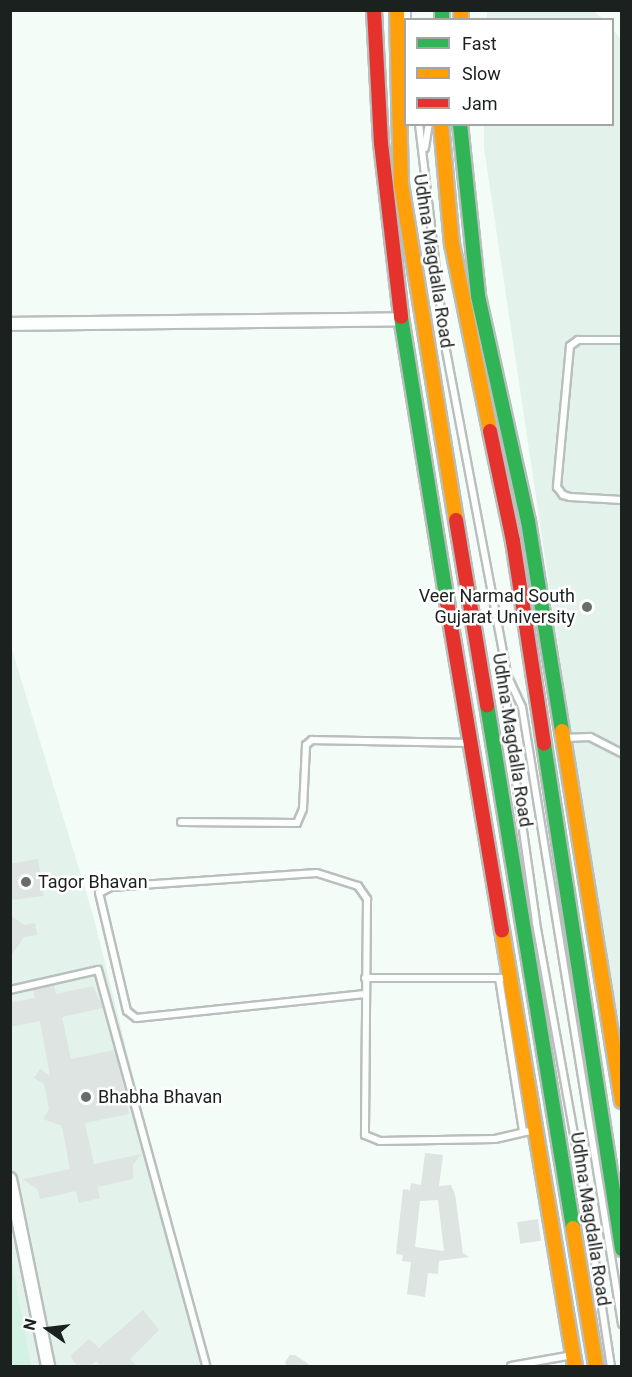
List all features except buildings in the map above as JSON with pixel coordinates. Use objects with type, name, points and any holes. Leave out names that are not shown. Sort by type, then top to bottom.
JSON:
[{"type":"main road","points":[[374,10],[381,143],[402,319],[529,1131],[573,1363]]},
{"type":"main road","name":"Udhna Magdalla Road","points":[[396,10],[401,184],[596,1366]]},
{"type":"main road","name":"Udhna Magdalla Road","points":[[441,126],[452,244],[513,541],[621,1249]]},
{"type":"main road","points":[[460,126],[478,296],[528,521],[621,1101]]},
{"type":"main road","points":[[447,604],[474,620]]},
{"type":"street","points":[[10,324],[402,319]]},
{"type":"street","points":[[10,1179],[48,1366]]},
{"type":"lane","points":[[419,126],[425,152],[445,345],[507,674],[507,718],[536,923],[585,1194],[611,1366]]},
{"type":"lane","points":[[425,152],[429,126]]},
{"type":"lane","points":[[621,340],[578,340],[570,346],[557,487],[563,495],[570,497],[621,500]]},
{"type":"lane","points":[[507,674],[522,707],[621,1324]]},
{"type":"lane","points":[[563,738],[590,737],[621,753]]},
{"type":"lane","points":[[181,822],[297,823],[303,809],[306,744],[312,740],[470,743]]},
{"type":"lane","points":[[365,994],[136,1018],[127,1011],[99,893],[111,887],[326,875],[364,891],[366,978],[363,1128],[369,1138],[495,1139],[529,1131]]},
{"type":"lane","points":[[10,990],[98,970],[206,1366]]},
{"type":"lane","points":[[366,978],[504,978]]},
{"type":"lane","points":[[511,1366],[573,1363]]},
{"type":"shaded area","points":[[487,10],[594,11],[602,18],[487,18]]},
{"type":"shaded area","name":"Veer Narmad South Gujarat University","points":[[614,31],[621,39],[621,1067],[484,148],[484,126],[614,126]]},
{"type":"shaded area","points":[[10,643],[93,915],[205,1366],[11,1366]]},
{"type":"green space","points":[[11,1257],[31,1366],[11,1366]]},
{"type":"traffic: fast","points":[[442,10],[442,18]]},
{"type":"traffic: fast","points":[[460,126],[478,296],[528,521],[562,731]]},
{"type":"traffic: fast","points":[[401,317],[447,602]]},
{"type":"traffic: fast","points":[[487,705],[573,1228]]},
{"type":"traffic: fast","points":[[544,744],[622,1249]]},
{"type":"traffic: slow","points":[[397,10],[401,184],[456,520]]},
{"type":"traffic: slow","points":[[461,10],[461,18]]},
{"type":"traffic: slow","points":[[441,126],[452,244],[490,431]]},
{"type":"traffic: slow","points":[[562,731],[622,1101]]},
{"type":"traffic: slow","points":[[502,930],[575,1366]]},
{"type":"traffic: slow","points":[[573,1228],[596,1366]]},
{"type":"traffic: jam","points":[[374,10],[381,143],[401,317]]},
{"type":"traffic: jam","points":[[490,431],[513,541],[544,744]]},
{"type":"traffic: jam","points":[[456,520],[487,705]]},
{"type":"traffic: jam","points":[[447,602],[502,930]]},
{"type":"place","name":"Veer Narmad South Gujarat University","points":[[587,607]]},
{"type":"place","name":"Tagor Bhavan","points":[[26,882]]},
{"type":"place","name":"Bhabha Bhavan","points":[[86,1097]]}]
